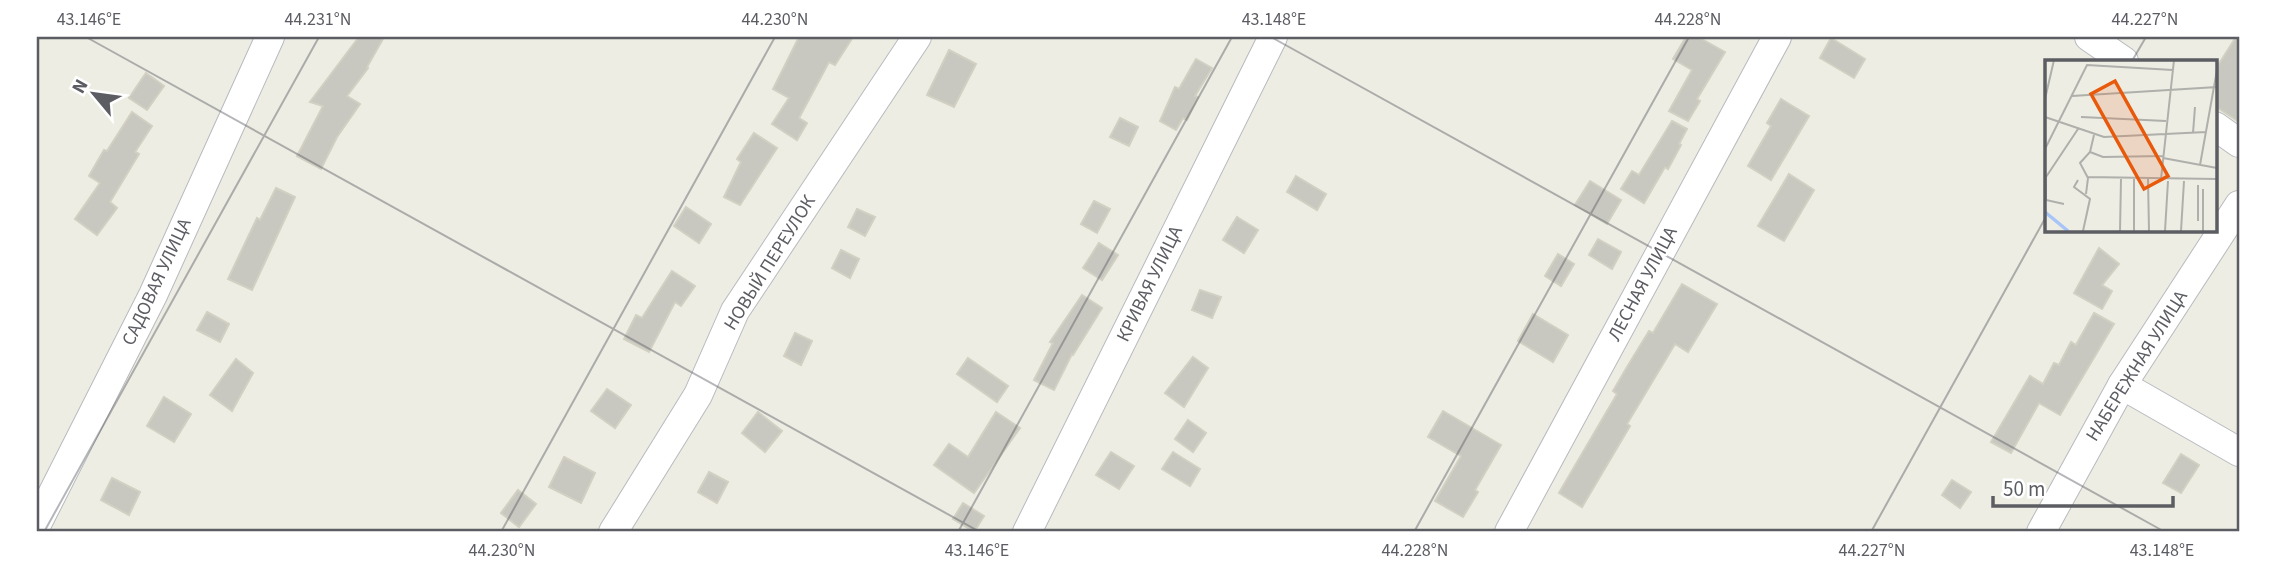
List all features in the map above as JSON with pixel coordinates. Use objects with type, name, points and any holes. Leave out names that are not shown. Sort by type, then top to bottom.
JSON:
[{"type":"street","name":"САДОВАЯ УЛИЦА","points":[[37,524],[153,295],[270,37]]},
{"type":"street","name":"НОВЫЙ ПЕРЕУЛОК","points":[[613,532],[698,395],[735,311],[917,37]]},
{"type":"street","name":"КРИВАЯ УЛИЦА","points":[[1027,532],[1273,37]]},
{"type":"street","name":"ЛЕСНАЯ УЛИЦА","points":[[1509,532],[1777,37]]},
{"type":"street","points":[[2090,37],[2123,60]]},
{"type":"street","points":[[2216,127],[2239,143]]},
{"type":"street","name":"НАБЕРЕЖНАЯ УЛИЦА","points":[[2041,532],[2122,385],[2239,205]]},
{"type":"street","points":[[2122,385],[2239,452]]},
{"type":"building","points":[[359,37],[384,37],[368,68],[347,96],[360,104],[337,137],[321,169],[297,156],[323,106],[310,102]]},
{"type":"building","points":[[799,37],[853,37],[835,65],[829,62],[799,118],[807,123],[797,140],[772,124],[789,98],[773,89]]},
{"type":"building","points":[[1686,37],[1698,37],[1725,52],[1697,99],[1700,101],[1688,121],[1669,111],[1692,70],[1673,59]]},
{"type":"building","points":[[2236,37],[2239,37],[2239,122],[2216,107],[2216,68]]},
{"type":"building","points":[[1831,38],[1865,59],[1854,78],[1820,58]]},
{"type":"building","points":[[949,50],[976,64],[954,107],[927,95]]},
{"type":"building","points":[[1196,59],[1212,68],[1195,96],[1198,97],[1187,120],[1183,118],[1176,130],[1160,121],[1175,87],[1179,89]]},
{"type":"building","points":[[146,73],[164,86],[147,110],[129,98]]},
{"type":"building","points":[[1781,99],[1809,116],[1771,180],[1748,166],[1771,126],[1767,123]]},
{"type":"building","points":[[132,112],[152,126],[135,152],[139,154],[110,202],[117,208],[97,235],[75,219],[100,183],[89,176]]},
{"type":"building","points":[[1120,118],[1138,127],[1129,146],[1110,137]]},
{"type":"building","points":[[1672,121],[1687,129],[1668,169],[1665,167],[1644,203],[1621,189],[1632,171],[1639,175]]},
{"type":"building","points":[[754,133],[777,148],[740,205],[724,197],[741,162],[737,159]]},
{"type":"building","points":[[1789,174],[1814,190],[1784,241],[1758,226]]},
{"type":"building","points":[[1296,176],[1326,194],[1317,210],[1287,192]]},
{"type":"building","points":[[1590,181],[1621,200],[1607,224],[1575,205]]},
{"type":"building","points":[[276,188],[295,197],[252,290],[228,279],[257,218],[260,220]]},
{"type":"building","points":[[1094,201],[1110,209],[1097,233],[1081,224]]},
{"type":"building","points":[[686,207],[711,224],[699,243],[674,226]]},
{"type":"building","points":[[857,209],[875,217],[865,236],[848,227]]},
{"type":"building","points":[[1237,217],[1258,230],[1244,253],[1223,240]]},
{"type":"building","points":[[1598,239],[1621,252],[1612,269],[1589,255]]},
{"type":"building","points":[[1099,243],[1118,255],[1102,280],[1083,268]]},
{"type":"building","points":[[2099,248],[2119,264],[2102,285],[2112,291],[2102,309],[2074,293]]},
{"type":"building","points":[[841,250],[859,259],[850,278],[832,268]]},
{"type":"building","points":[[1558,254],[1574,264],[1561,286],[1545,276]]},
{"type":"building","points":[[672,271],[695,286],[681,306],[675,302],[649,352],[624,339],[636,315],[642,318]]},
{"type":"building","points":[[1682,284],[1717,304],[1688,352],[1675,344],[1582,507],[1559,493],[1617,394],[1613,391],[1627,367],[1649,331],[1653,333]]},
{"type":"building","points":[[1200,290],[1221,297],[1212,318],[1192,310]]},
{"type":"building","points":[[1082,295],[1102,308],[1072,354],[1054,390],[1034,380],[1053,343],[1050,342]]},
{"type":"building","points":[[207,312],[229,324],[220,342],[197,330]]},
{"type":"building","points":[[2094,313],[2114,324],[2060,415],[2039,403],[2011,453],[1991,442],[2030,376],[2043,384],[2054,363],[2059,365],[2071,342],[2076,345]]},
{"type":"building","points":[[1533,314],[1568,335],[1553,362],[1518,341]]},
{"type":"building","points":[[795,333],[812,341],[801,365],[784,356]]},
{"type":"building","points":[[1193,357],[1208,368],[1184,407],[1165,393]]},
{"type":"building","points":[[968,358],[1008,386],[997,402],[957,374]]},
{"type":"building","points":[[236,359],[253,373],[232,411],[210,395]]},
{"type":"building","points":[[607,389],[631,405],[615,428],[591,411]]},
{"type":"building","points":[[164,397],[191,414],[174,442],[147,426]]},
{"type":"building","points":[[1443,411],[1501,445],[1463,517],[1435,501],[1461,456],[1428,437]]},
{"type":"building","points":[[758,412],[782,431],[765,452],[742,433]]},
{"type":"building","points":[[996,412],[1020,428],[974,493],[934,465],[949,444],[968,457]]},
{"type":"building","points":[[1188,420],[1206,433],[1193,452],[1175,439]]},
{"type":"building","points":[[1111,452],[1134,466],[1119,489],[1096,475]]},
{"type":"building","points":[[1173,452],[1200,469],[1190,486],[1162,469]]},
{"type":"building","points":[[2181,454],[2199,465],[2181,493],[2163,483]]},
{"type":"building","points":[[564,457],[595,473],[581,503],[549,487]]},
{"type":"building","points":[[709,472],[728,482],[717,503],[698,492]]},
{"type":"building","points":[[112,478],[140,492],[129,515],[101,500]]},
{"type":"building","points":[[1952,480],[1971,492],[1960,508],[1942,495]]},
{"type":"building","points":[[518,490],[536,504],[519,527],[501,513]]},
{"type":"building","points":[[963,503],[984,516],[974,532],[953,519]]}]
